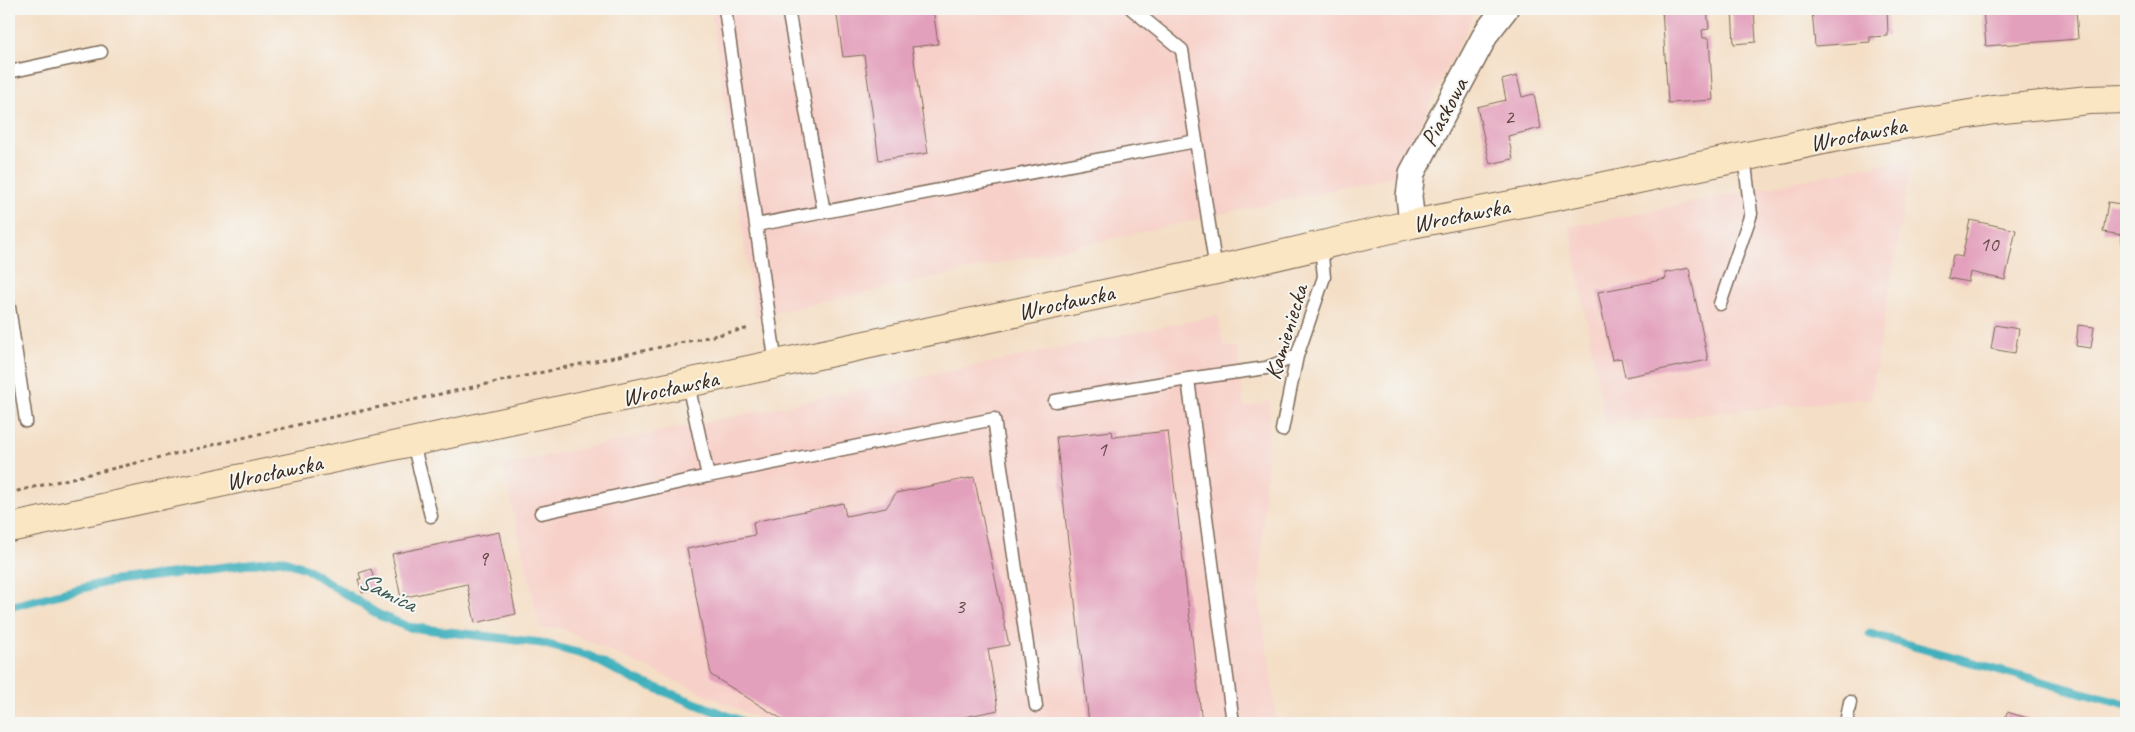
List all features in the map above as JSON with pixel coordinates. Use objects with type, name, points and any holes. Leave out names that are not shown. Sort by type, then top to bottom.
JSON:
[{"type":"main road","name":"Wrocławska","points":[[9,528],[776,366],[1216,270],[1412,224],[1866,131],[1994,110],[2089,100],[2126,99]]},
{"type":"street","name":"Piaskowa","points":[[1412,224],[1409,196],[1412,173],[1482,41],[1505,9]]},
{"type":"lane","points":[[725,9],[776,366]]},
{"type":"lane","points":[[788,9],[824,212]]},
{"type":"lane","points":[[1132,9],[1182,50],[1216,270]]},
{"type":"lane","points":[[9,72],[100,52]]},
{"type":"lane","points":[[756,225],[1196,141]]},
{"type":"lane","points":[[1720,304],[1751,214],[1744,156]]},
{"type":"lane","name":"Kamieniecka","points":[[1282,430],[1297,356],[1324,277],[1321,245]]},
{"type":"lane","points":[[9,307],[26,420]]},
{"type":"lane","points":[[1055,402],[1188,379],[1266,368],[1297,356]]},
{"type":"lane","points":[[1188,379],[1233,723]]},
{"type":"lane","points":[[688,384],[708,476]]},
{"type":"lane","points":[[541,514],[708,476],[994,420],[1036,706]]},
{"type":"lane","points":[[413,443],[431,516]]},
{"type":"lane","points":[[1846,723],[1850,702]]},
{"type":"path","points":[[9,493],[314,421],[740,328],[770,326]]},
{"type":"shaded area","points":[[711,9],[1476,9],[1395,176],[755,317]]},
{"type":"shaded area","points":[[1912,158],[1871,398],[1605,424],[1570,227]]},
{"type":"shaded area","points":[[1218,315],[1224,346],[1237,348],[1244,407],[1270,401],[1259,592],[1277,723],[765,723],[560,628],[540,628],[503,465]]},
{"type":"building","points":[[836,9],[933,9],[938,44],[912,47],[928,153],[879,160],[864,55],[843,57]]},
{"type":"building","points":[[1662,9],[1707,9],[1709,29],[1702,30],[1703,38],[1709,38],[1713,100],[1668,103]]},
{"type":"building","points":[[1732,9],[1754,9],[1756,42],[1734,44]]},
{"type":"building","points":[[1812,9],[1887,9],[1888,36],[1870,37],[1870,42],[1815,46]]},
{"type":"building","points":[[1983,9],[2076,9],[2078,39],[1986,46]]},
{"type":"building","points":[[1517,76],[1522,97],[1534,94],[1541,128],[1508,136],[1513,159],[1490,164],[1477,107],[1506,100],[1502,80]]},
{"type":"building","points":[[2108,202],[2126,205],[2126,247],[2121,246],[2122,235],[2103,232]]},
{"type":"building","points":[[1970,220],[2016,230],[2005,280],[1970,272],[1968,282],[1948,278],[1953,255],[1962,257]]},
{"type":"building","points":[[1689,268],[1708,360],[1625,377],[1621,358],[1612,360],[1598,292],[1666,279],[1665,273]]},
{"type":"building","points":[[1995,325],[2019,329],[2015,353],[1991,349]]},
{"type":"building","points":[[2078,325],[2094,327],[2091,348],[2076,346]]},
{"type":"building","points":[[1112,431],[1113,437],[1168,431],[1202,723],[1089,723],[1056,437]]},
{"type":"building","points":[[974,477],[1009,645],[988,649],[998,710],[936,723],[788,723],[711,675],[687,549],[755,535],[753,522],[843,503],[846,516],[886,508],[896,493]]},
{"type":"building","points":[[499,532],[516,614],[475,623],[467,584],[401,598],[392,554]]},
{"type":"building","points":[[371,569],[377,588],[362,593],[358,579],[361,579],[359,573]]},
{"type":"building","points":[[2007,712],[2044,723],[2004,723]]},
{"type":"waterway","name":"Samica","points":[[9,607],[107,582],[281,560],[305,568],[379,615],[408,627],[541,643],[589,656],[633,679],[745,723]]},
{"type":"waterway","points":[[1870,634],[2126,705]]}]
